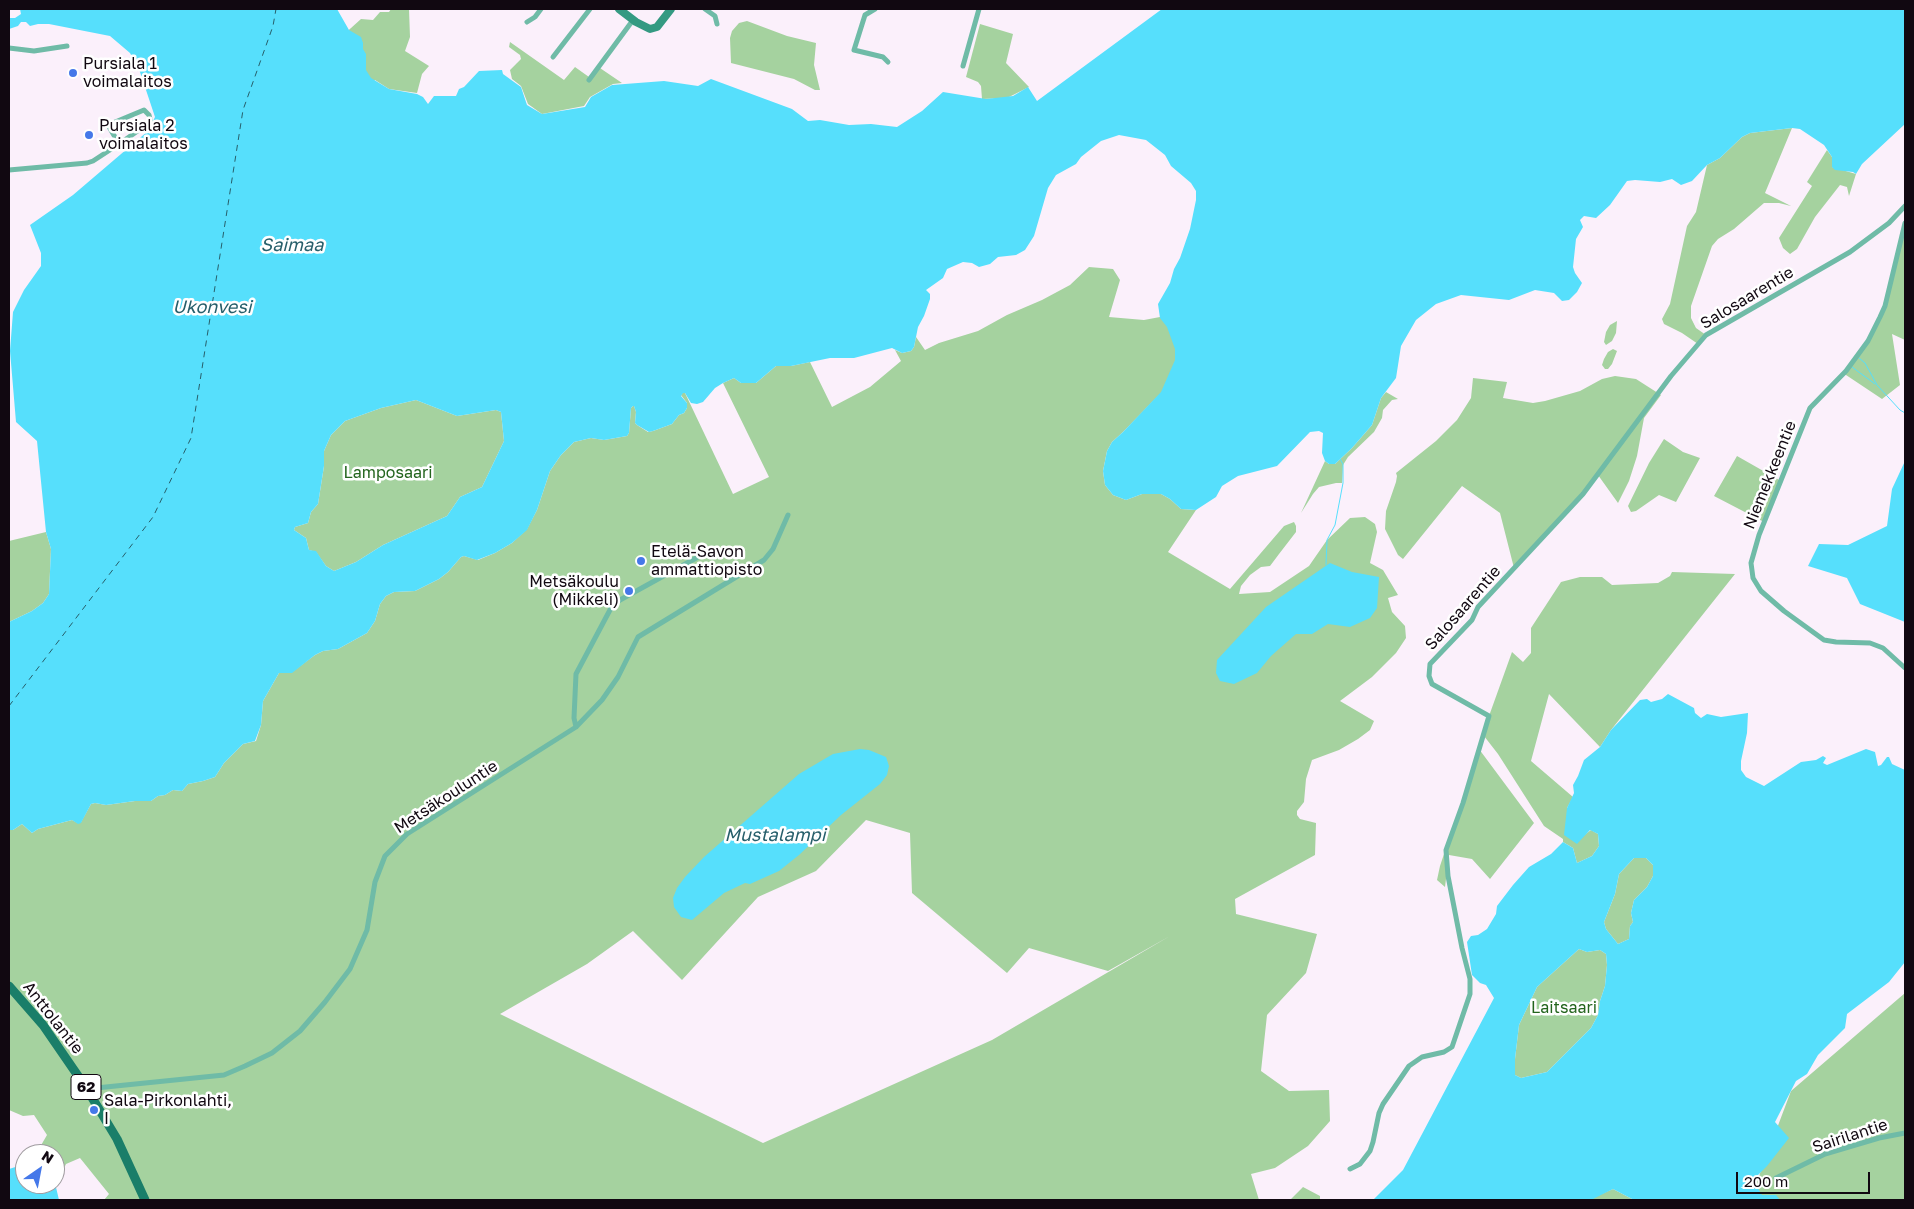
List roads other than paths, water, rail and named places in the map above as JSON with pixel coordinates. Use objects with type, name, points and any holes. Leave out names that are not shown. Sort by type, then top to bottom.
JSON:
[{"type":"main road","name":"Anttolantie","points":[[9,986],[60,1049],[88,1092],[117,1139],[145,1200]]},
{"type":"street","points":[[527,22],[535,17],[541,9]]},
{"type":"street","points":[[553,57],[590,9]]},
{"type":"street","points":[[619,9],[646,28],[652,29],[657,26],[671,9]]},
{"type":"street","points":[[705,9],[715,16],[717,24]]},
{"type":"street","points":[[875,9],[865,15],[854,50],[883,57],[888,62]]},
{"type":"street","points":[[963,66],[979,9]]},
{"type":"street","points":[[589,80],[633,20]]},
{"type":"street","points":[[9,48],[34,51],[41,48],[67,46]]},
{"type":"street","points":[[9,170],[94,161],[150,123],[149,115],[144,110],[108,125],[118,144]]},
{"type":"street","name":"Salosaarentie","points":[[1350,1169],[1360,1164],[1370,1152],[1374,1142],[1379,1113],[1383,1104],[1409,1066],[1422,1057],[1444,1052],[1452,1047],[1471,989],[1448,876],[1446,850],[1463,802],[1489,716],[1432,684],[1429,676],[1430,664],[1472,620],[1478,607],[1583,494],[1671,376],[1706,335],[1850,252],[1889,223],[1905,206]]},
{"type":"street","name":"Niemekkeentie","points":[[1905,223],[1885,306],[1868,341],[1846,371],[1810,408],[1759,536],[1752,563],[1753,578],[1761,591],[1784,611],[1824,640],[1870,643],[1883,648],[1905,668]]},
{"type":"street","name":"Metsäkouluntie","points":[[88,1092],[96,1088],[224,1074],[272,1053],[300,1031],[350,969],[367,930],[375,882],[385,856],[407,834],[576,727],[618,677],[638,637],[764,560],[773,549],[788,514]]},
{"type":"street","points":[[576,727],[574,718],[576,674],[611,608],[620,600],[707,552]]},
{"type":"street","name":"Sairilantie","points":[[1776,1178],[1825,1154],[1879,1138],[1905,1133]]},
{"type":"water","name":"Saimaa","points":[[20,9],[337,9],[349,30],[361,37],[366,54],[366,70],[371,78],[389,89],[417,94],[423,97],[428,104],[434,96],[456,96],[459,89],[464,87],[479,71],[502,70],[503,74],[521,87],[527,105],[542,114],[585,107],[591,97],[612,85],[664,81],[698,86],[711,79],[792,109],[808,121],[820,120],[849,125],[871,124],[897,127],[922,111],[943,92],[986,99],[1013,96],[1028,87],[1037,101],[1162,9],[1905,9],[1905,124],[1862,164],[1856,174],[1835,170],[1832,167],[1832,157],[1824,145],[1800,129],[1792,128],[1750,133],[1742,137],[1720,158],[1707,165],[1692,181],[1681,185],[1672,179],[1660,182],[1627,181],[1610,205],[1596,218],[1584,216],[1580,220],[1583,227],[1576,239],[1573,267],[1582,283],[1569,300],[1562,301],[1554,293],[1535,290],[1509,300],[1461,295],[1436,304],[1416,320],[1401,346],[1396,378],[1381,398],[1372,425],[1335,464],[1329,464],[1325,461],[1322,453],[1323,433],[1319,431],[1310,432],[1277,466],[1238,476],[1222,486],[1216,497],[1196,510],[1181,509],[1161,494],[1142,494],[1126,500],[1113,495],[1105,485],[1103,471],[1107,451],[1112,442],[1161,392],[1175,360],[1175,349],[1167,327],[1160,318],[1158,304],[1170,283],[1190,229],[1196,191],[1191,183],[1171,166],[1165,155],[1146,140],[1119,135],[1101,141],[1081,157],[1076,164],[1056,175],[1048,188],[1034,236],[1025,250],[1016,255],[998,257],[990,264],[979,267],[972,263],[963,262],[947,269],[943,278],[926,290],[930,294],[930,299],[918,327],[914,347],[911,351],[902,353],[892,348],[854,358],[830,358],[791,366],[776,366],[756,383],[741,383],[734,378],[723,383],[715,388],[703,402],[697,404],[691,403],[685,393],[683,393],[681,396],[687,403],[684,413],[679,415],[672,424],[649,432],[635,423],[636,412],[633,406],[631,408],[629,433],[627,436],[604,440],[591,438],[574,442],[561,455],[550,471],[537,510],[527,530],[512,543],[495,553],[477,560],[464,556],[461,557],[439,579],[415,591],[394,592],[386,596],[380,604],[375,621],[367,633],[338,649],[323,651],[315,655],[292,673],[279,673],[263,701],[261,725],[255,741],[243,744],[224,763],[215,777],[188,784],[182,791],[173,790],[151,801],[106,805],[91,804],[81,823],[78,824],[72,820],[38,829],[32,833],[22,824],[13,830],[9,830],[9,622],[32,611],[43,603],[49,594],[51,549],[46,532],[37,441],[16,422],[10,351],[13,312],[24,290],[41,266],[41,253],[30,225],[73,195],[148,131],[155,117],[139,69],[130,53],[110,36],[49,24],[30,26],[26,22],[21,22],[18,26],[9,29],[9,18],[15,18],[21,14]],"holes":[[[416,400],[457,416],[496,410],[501,412],[504,441],[482,487],[460,497],[447,516],[383,545],[356,562],[334,571],[326,566],[316,551],[309,550],[306,538],[294,530],[295,527],[308,523],[311,512],[318,504],[324,466],[324,451],[331,435],[345,421],[381,408]]]},
{"type":"water","points":[[1905,461],[1905,622],[1860,604],[1847,578],[1808,566],[1819,544],[1848,545],[1887,526],[1892,489]]},
{"type":"water","points":[[1330,563],[1352,572],[1379,577],[1377,608],[1370,618],[1350,627],[1328,624],[1312,634],[1296,634],[1271,656],[1257,673],[1234,684],[1220,681],[1216,673],[1217,660],[1266,607]]},
{"type":"water","points":[[1668,694],[1694,708],[1695,713],[1701,718],[1707,714],[1721,717],[1748,713],[1741,770],[1746,777],[1764,786],[1801,762],[1816,760],[1823,756],[1826,758],[1823,763],[1827,765],[1866,749],[1875,752],[1878,766],[1889,757],[1892,764],[1905,770],[1905,962],[1889,982],[1847,1014],[1845,1028],[1818,1055],[1807,1074],[1796,1081],[1775,1122],[1789,1138],[1767,1166],[1753,1180],[1762,1195],[1776,1195],[1780,1200],[1634,1200],[1613,1189],[1591,1200],[1373,1200],[1403,1170],[1494,998],[1486,985],[1480,983],[1472,975],[1467,942],[1471,936],[1478,935],[1487,929],[1496,914],[1497,906],[1529,867],[1551,854],[1563,842],[1573,848],[1577,863],[1592,856],[1599,846],[1598,834],[1590,830],[1577,844],[1564,835],[1567,808],[1574,793],[1573,785],[1584,760],[1600,747],[1611,730],[1640,700],[1647,699],[1651,702],[1662,699]],"holes":[[[1634,858],[1646,858],[1653,865],[1653,876],[1647,887],[1634,900],[1631,913],[1633,922],[1630,926],[1629,939],[1618,944],[1606,929],[1604,922],[1615,894],[1619,874]],[[1579,949],[1587,952],[1600,950],[1606,954],[1605,986],[1598,1015],[1591,1028],[1547,1072],[1521,1078],[1515,1075],[1519,1025],[1537,987]]]},
{"type":"water","name":"Mustalampi","points":[[860,749],[869,750],[886,757],[889,766],[887,775],[880,784],[841,815],[799,855],[779,871],[724,893],[692,920],[681,917],[674,907],[673,898],[685,877],[704,857],[799,774],[833,754]]},
{"type":"water","points":[[15,1167],[15,1194],[58,1194],[59,1200],[9,1200],[9,1169]]},
{"type":"waterway","points":[[1859,358],[1865,363],[1877,385],[1905,413]]},
{"type":"waterway","points":[[1852,367],[1875,384]]},
{"type":"waterway","points":[[1326,565],[1327,540],[1335,525],[1343,483],[1343,464],[1340,459]]},
{"type":"place","name":"Pursiala 1 voimalaitos","points":[[73,73]]},
{"type":"place","name":"Pursiala 2 voimalaitos","points":[[89,135]]},
{"type":"place","name":"Etelä-Savon ammattiopisto","points":[[641,561]]},
{"type":"place","name":"Metsäkoulu (Mikkeli)","points":[[629,591]]},
{"type":"place","name":"Sala-Pirkonlahti, I","points":[[94,1110]]},
{"type":"water label","name":"Ukonvesi","points":[[212,307]]},
{"type":"park label","name":"Lamposaari","points":[[388,473]]},
{"type":"park label","name":"Laitsaari","points":[[1564,1008]]}]
